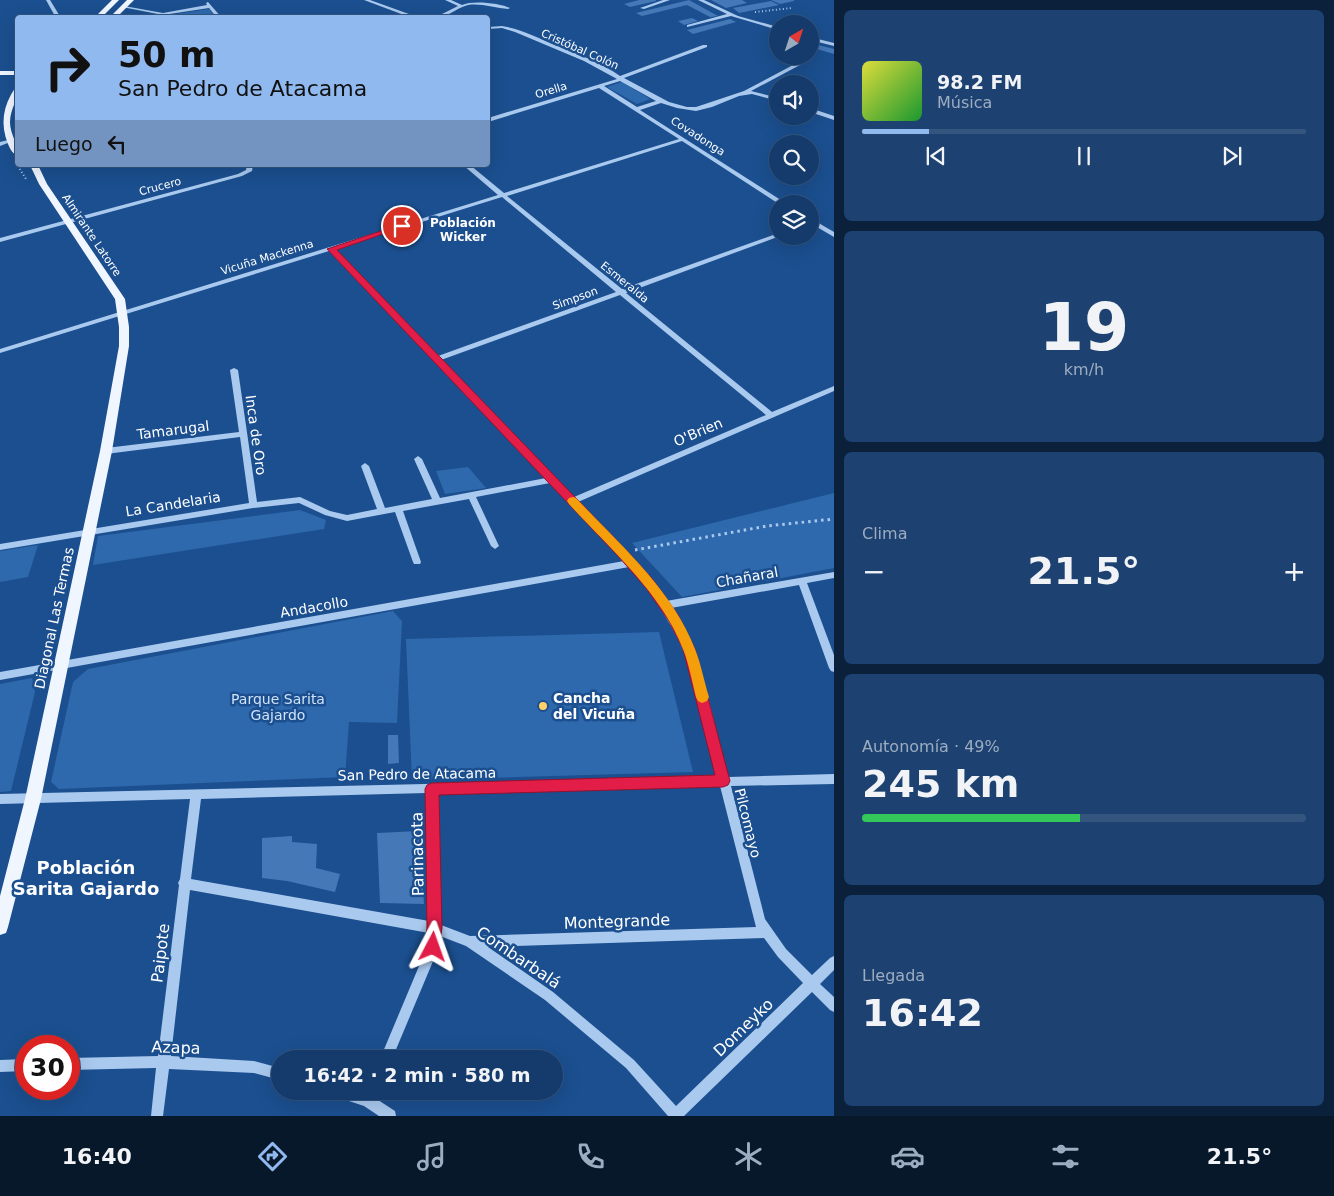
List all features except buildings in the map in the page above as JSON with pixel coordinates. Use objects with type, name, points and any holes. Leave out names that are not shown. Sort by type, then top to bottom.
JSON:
[{"type":"main road","points":[[100,15],[116,0]]},
{"type":"main road","points":[[115,15],[131,0]]},
{"type":"main road","points":[[15,94],[5,118],[4,143],[15,152]]},
{"type":"main road","name":"Almirante Latorre","points":[[35,169],[115,290],[120,299],[123,313]]},
{"type":"main road","name":"Diagonal Las Termas","points":[[0,927],[33,799],[106,451],[124,346],[123,313]]},
{"type":"street","points":[[48,0],[57,15]]},
{"type":"street","points":[[366,0],[410,15]]},
{"type":"street","points":[[447,0],[461,6]]},
{"type":"street","points":[[642,8],[668,0]]},
{"type":"street","points":[[700,0],[731,15],[769,26]]},
{"type":"street","points":[[169,15],[209,4],[218,15]]},
{"type":"street","points":[[442,15],[461,6],[480,4],[508,8]]},
{"type":"street","points":[[124,7],[160,15]]},
{"type":"street","points":[[689,26],[731,15]]},
{"type":"street","name":"Cristóbal Colón","points":[[490,28],[508,28],[586,60],[660,101],[687,108],[696,108],[744,93],[754,92],[769,97]]},
{"type":"street","points":[[819,41],[834,45]]},
{"type":"street","name":"Orella","points":[[490,119],[600,86],[705,46]]},
{"type":"street","points":[[744,93],[797,65]]},
{"type":"street","name":"Covadonga","points":[[600,86],[770,195]]},
{"type":"street","points":[[637,109],[660,101]]},
{"type":"street","points":[[819,112],[833,116]]},
{"type":"street","name":"Vicuña Mackenna","points":[[0,350],[684,139]]},
{"type":"street","name":"Crucero","points":[[69,221],[240,175],[249,171],[250,167]]},
{"type":"street","name":"Esmeralda","points":[[468,167],[771,415]]},
{"type":"street","points":[[0,240],[69,221]]},
{"type":"street","points":[[819,227],[834,236]]},
{"type":"street","name":"Simpson","points":[[436,359],[769,238]]},
{"type":"street","name":"Pilcomayo","points":[[331,249],[632,563],[665,605],[689,649],[756,910],[766,932],[782,953],[834,1006]]},
{"type":"street","name":"Inca de Oro","points":[[234,370],[253,504]]},
{"type":"street","name":"O'Brien","points":[[573,501],[834,388]]},
{"type":"street","name":"Tamarugal","points":[[106,451],[243,434]]},
{"type":"street","points":[[418,459],[436,502]]},
{"type":"street","points":[[365,466],[382,512],[553,480]]},
{"type":"street","points":[[472,495],[495,546]]},
{"type":"street","name":"La Candelaria","points":[[0,547],[253,504],[300,500],[328,514],[347,518],[382,512]]},
{"type":"street","points":[[398,509],[416,562]]},
{"type":"street","name":"Andacollo","points":[[0,676],[632,563]]},
{"type":"street","name":"Chañaral","points":[[665,605],[834,575]]},
{"type":"street","points":[[802,581],[834,668]]},
{"type":"street","name":"San Pedro de Atacama","points":[[0,800],[834,779]]},
{"type":"street","name":"Parinacota","points":[[390,1050],[433,947],[435,928],[432,789]]},
{"type":"street","name":"Paipote","points":[[157,1116],[196,795]]},
{"type":"street","name":"Combarbalá","points":[[184,883],[435,928],[470,942],[549,996],[630,1064],[675,1116]]},
{"type":"street","name":"Montegrande","points":[[470,942],[766,932]]},
{"type":"street","name":"Domeyko","points":[[675,1116],[834,962]]},
{"type":"street","name":"Azapa","points":[[80,1064],[164,1062],[254,1067],[271,1072]]},
{"type":"street","points":[[0,1066],[15,1065]]},
{"type":"street","points":[[374,1100],[390,1116]]},
{"type":"path","points":[[731,15],[792,8]]},
{"type":"path","points":[[4,143],[15,160]]},
{"type":"path","points":[[19,167],[31,185]]},
{"type":"path","points":[[622,553],[768,526],[834,519]]},
{"type":"green space","points":[[209,9],[214,15],[170,15]]},
{"type":"green space","points":[[622,82],[650,99],[637,104],[607,87]]},
{"type":"green space","points":[[468,467],[486,488],[445,494],[436,471]]},
{"type":"green space","points":[[834,493],[834,568],[682,597],[632,543]]},
{"type":"green space","points":[[300,510],[326,520],[324,529],[93,565],[98,536]]},
{"type":"green space","points":[[38,545],[28,577],[0,582],[0,551]]},
{"type":"green space","name":"Parque Sarita Gajardo","points":[[393,611],[402,621],[397,723],[349,722],[345,777],[59,789],[51,782],[73,682],[88,669]]},
{"type":"green space","name":"Cancha del Vicuña","points":[[659,632],[693,772],[412,780],[406,639]]},
{"type":"green space","points":[[32,678],[35,692],[11,791],[0,792],[0,684]]},
{"type":"slow traffic","points":[[573,501],[650,584],[674,618],[689,649],[702,697]]},
{"type":"place","name":"Cancha del Vicuña","points":[[543,706]]},
{"type":"district","name":"Población Wicker","points":[[463,230]]},
{"type":"district","name":"Población Sarita Gajardo","points":[[86,878]]},
{"type":"route","points":[[402,226],[331,249],[650,584],[674,618],[689,649],[723,781],[432,789],[435,928],[433,947]]}]
